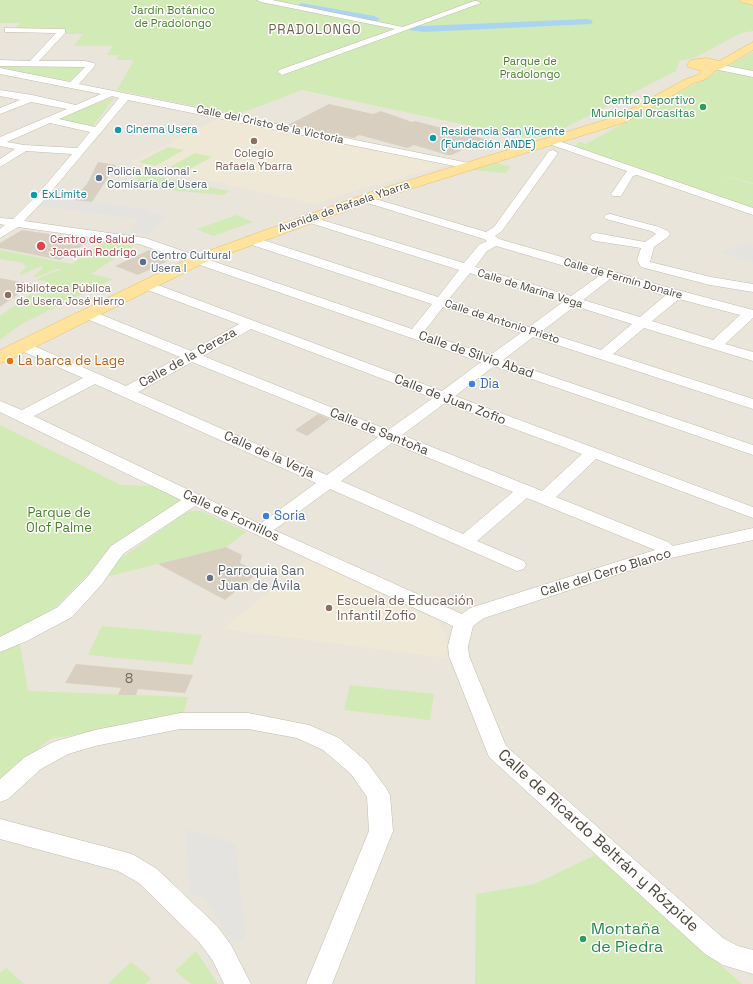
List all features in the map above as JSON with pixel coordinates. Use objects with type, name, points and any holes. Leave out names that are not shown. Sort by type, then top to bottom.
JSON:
[{"type":"main road","points":[[744,0],[753,2]]},
{"type":"main road","name":"Avenida de Rafaela Ybarra","points":[[0,357],[200,260],[250,240],[365,199],[469,166],[531,147],[551,147],[622,119],[696,72],[706,74],[714,66],[753,45]]},
{"type":"main road","name":"Avenida de Rafaela Ybarra","points":[[696,72],[692,63],[700,61],[714,66]]},
{"type":"street","points":[[261,0],[404,29]]},
{"type":"street","points":[[282,72],[477,3]]},
{"type":"street","points":[[380,24],[395,20],[419,24]]},
{"type":"street","points":[[0,37],[10,28],[62,31],[33,63]]},
{"type":"street","points":[[0,63],[91,65],[74,84],[47,92],[0,111]]},
{"type":"street","points":[[714,66],[753,74]]},
{"type":"street","name":"Calle del Cristo de la Victoria","points":[[0,71],[469,166]]},
{"type":"street","points":[[7,84],[28,76]]},
{"type":"street","points":[[0,93],[76,108]]},
{"type":"street","points":[[0,142],[112,93]]},
{"type":"street","points":[[0,234],[15,224],[41,197],[127,96]]},
{"type":"street","points":[[48,120],[97,130]]},
{"type":"street","points":[[0,142],[24,148],[80,150]]},
{"type":"street","points":[[551,147],[570,149],[753,212]]},
{"type":"street","points":[[551,147],[583,154]]},
{"type":"street","points":[[415,334],[491,239],[551,147]]},
{"type":"street","points":[[0,164],[24,148]]},
{"type":"street","points":[[617,194],[629,174],[635,172]]},
{"type":"street","name":"Calle de Fermín Donaire","points":[[365,199],[608,274],[676,294],[751,313]]},
{"type":"street","points":[[610,217],[655,229],[664,234],[648,246],[643,260],[645,264],[710,281],[753,288]]},
{"type":"street","name":"Calle de Marina Vega","points":[[308,219],[466,270],[753,357]]},
{"type":"street","name":"Calle de Silvio Abad","points":[[0,221],[141,240],[753,450]]},
{"type":"street","points":[[596,238],[648,246]]},
{"type":"street","name":"Calle de Antonio Prieto","points":[[250,240],[753,404]]},
{"type":"street","points":[[262,531],[608,274]]},
{"type":"street","name":"Calle de Juan Zofio","points":[[147,285],[592,454],[753,513]]},
{"type":"street","points":[[603,355],[676,294]]},
{"type":"street","points":[[715,346],[751,313]]},
{"type":"street","name":"Calle de Santoña","points":[[87,314],[662,546],[669,553]]},
{"type":"street","name":"Calle de la Cereza","points":[[127,392],[248,324]]},
{"type":"street","name":"Calle de la Verja","points":[[22,346],[517,565]]},
{"type":"street","points":[[21,417],[94,378]]},
{"type":"street","name":"Calle de Fornillos","points":[[0,406],[262,531],[464,623]]},
{"type":"street","points":[[545,498],[592,454]]},
{"type":"street","points":[[466,542],[524,490]]},
{"type":"street","points":[[0,645],[65,612],[95,580],[117,550],[194,499]]},
{"type":"street","name":"Calle del Cerro Blanco","points":[[464,623],[477,613],[658,555],[753,534]]},
{"type":"street","name":"Calle de Ricardo Beltrán y Rózpide","points":[[464,623],[458,646],[459,656],[497,751],[714,946],[732,956],[753,962]]},
{"type":"street","points":[[0,793],[33,763],[61,748],[95,738],[180,721],[248,721],[301,731],[331,744],[359,768],[378,795],[381,831],[319,984]]},
{"type":"street","points":[[0,829],[125,862],[148,876],[208,934],[222,953],[238,984]]},
{"type":"shaded area","points":[[0,0],[753,0],[753,984],[0,984]]},
{"type":"shaded area","name":"Colegio Rafaela Ybarra","points":[[219,118],[452,164],[364,188],[314,204],[130,163]]},
{"type":"shaded area","points":[[41,197],[148,209],[146,213],[167,216],[148,234],[128,231],[139,219],[34,205]]},
{"type":"shaded area","points":[[746,243],[753,245],[753,263],[722,253]]},
{"type":"shaded area","name":"Escuela de Educación Infantil Zofio","points":[[308,559],[438,621],[445,632],[447,646],[445,655],[447,658],[223,629]]},
{"type":"shaded area","points":[[185,829],[235,843],[246,939],[230,942],[206,898],[190,895]]},
{"type":"green space","name":"Parque de Pradolongo","points":[[0,0],[737,0],[753,4],[753,31],[741,33],[694,58],[679,61],[676,71],[549,136],[527,138],[302,90],[236,115],[117,90],[134,60],[116,60],[119,55],[107,55],[113,46],[74,46],[83,34],[65,34],[67,31],[64,30],[15,29],[20,23],[0,23]]},
{"type":"green space","name":"Centro Deportivo Municipal Orcasitas","points":[[753,52],[753,183],[713,174],[753,184],[753,208],[573,149],[579,142],[586,144]]},
{"type":"green space","points":[[0,64],[85,66],[72,82],[0,68]]},
{"type":"green space","points":[[116,96],[92,127],[55,119]]},
{"type":"green space","points":[[168,147],[184,150],[155,166],[139,162]]},
{"type":"green space","points":[[195,153],[212,157],[186,171],[170,167]]},
{"type":"green space","points":[[497,163],[511,167],[505,173],[474,170]]},
{"type":"green space","points":[[137,173],[230,191],[223,195],[136,187]]},
{"type":"green space","points":[[237,215],[253,222],[213,236],[197,229]]},
{"type":"green space","points":[[112,236],[141,241],[91,274],[113,279],[23,323],[0,340],[0,316],[48,282],[37,279],[53,272],[63,270],[56,269],[37,277],[33,277],[42,269],[43,267],[41,266],[21,275],[19,274],[27,266],[23,265],[24,263],[0,259],[0,250],[72,264]]},
{"type":"green space","name":"Parque de Olof Palme","points":[[0,425],[121,485],[153,486],[182,499],[113,545],[100,562],[20,644],[28,691],[188,697],[183,716],[50,739],[0,781]]},
{"type":"green space","points":[[201,511],[246,532],[226,547],[105,577],[113,564],[185,513]]},
{"type":"green space","points":[[102,626],[202,635],[192,665],[88,655]]},
{"type":"green space","points":[[350,685],[434,694],[430,720],[344,710]]},
{"type":"green space","name":"Montaña de Piedra","points":[[595,855],[742,984],[475,984],[476,894],[535,884]]},
{"type":"green space","points":[[196,951],[218,984],[191,984],[175,971]]},
{"type":"green space","points":[[131,962],[151,978],[145,984],[108,984]]},
{"type":"green space","points":[[6,968],[24,984],[0,984],[0,973]]},
{"type":"building","points":[[329,104],[373,114],[381,111],[412,122],[415,121],[489,140],[467,150],[464,149],[452,155],[447,155],[414,145],[407,148],[359,135],[354,138],[288,125]]},
{"type":"building","name":"Policía Nacional - Comisaría de Usera","points":[[98,162],[116,165],[92,202],[73,200],[87,184]]},
{"type":"building","name":"Centro de Salud Joaquín Rodrigo","points":[[22,230],[91,240],[60,260],[0,248],[0,243]]},
{"type":"building","name":"Centro Cultural Usera I","points":[[149,250],[172,259],[138,275],[115,266]]},
{"type":"building","name":"Biblioteca Pública de Usera José Hierro","points":[[0,278],[32,284],[0,307]]},
{"type":"building","points":[[318,414],[330,419],[307,436],[295,430]]},
{"type":"building","name":"Parroquia San Juan de Ávila","points":[[226,547],[242,555],[240,563],[259,572],[225,600],[158,564]]},
{"type":"building","points":[[76,664],[193,675],[185,693],[138,689],[136,695],[118,695],[121,688],[65,683]]},
{"type":"waterway","points":[[301,6],[374,19]]},
{"type":"waterway","points":[[414,28],[423,29],[587,22]]},
{"type":"place","name":"Centro Deportivo Municipal Orcasitas","points":[[703,107]]},
{"type":"place","name":"Cinema Usera","points":[[118,130]]},
{"type":"place","name":"Residencia San Vicente (Fundación ANDE)","points":[[433,138]]},
{"type":"place","name":"Colegio Rafaela Ybarra","points":[[254,141]]},
{"type":"place","name":"Policía Nacional - Comisaría de Usera","points":[[99,178]]},
{"type":"place","name":"ExLímite","points":[[34,195]]},
{"type":"place","name":"Centro de Salud Joaquín Rodrigo","points":[[41,246]]},
{"type":"place","name":"Centro Cultural Usera I","points":[[143,262]]},
{"type":"place","name":"Biblioteca Pública de Usera José Hierro","points":[[8,295]]},
{"type":"place","name":"La barca de Lage","points":[[10,361]]},
{"type":"place","name":"Dia","points":[[472,384]]},
{"type":"place","name":"Soria","points":[[266,516]]},
{"type":"place","name":"Parroquia San Juan de Ávila","points":[[210,578]]},
{"type":"place","name":"Escuela de Educación Infantil Zofio","points":[[329,608]]},
{"type":"place","name":"Montaña de Piedra","points":[[583,939]]},
{"type":"district","name":"PRADOLONGO","points":[[315,30]]},
{"type":"park label","name":"Jardín Botánico de Pradolongo","points":[[173,17]]}]
